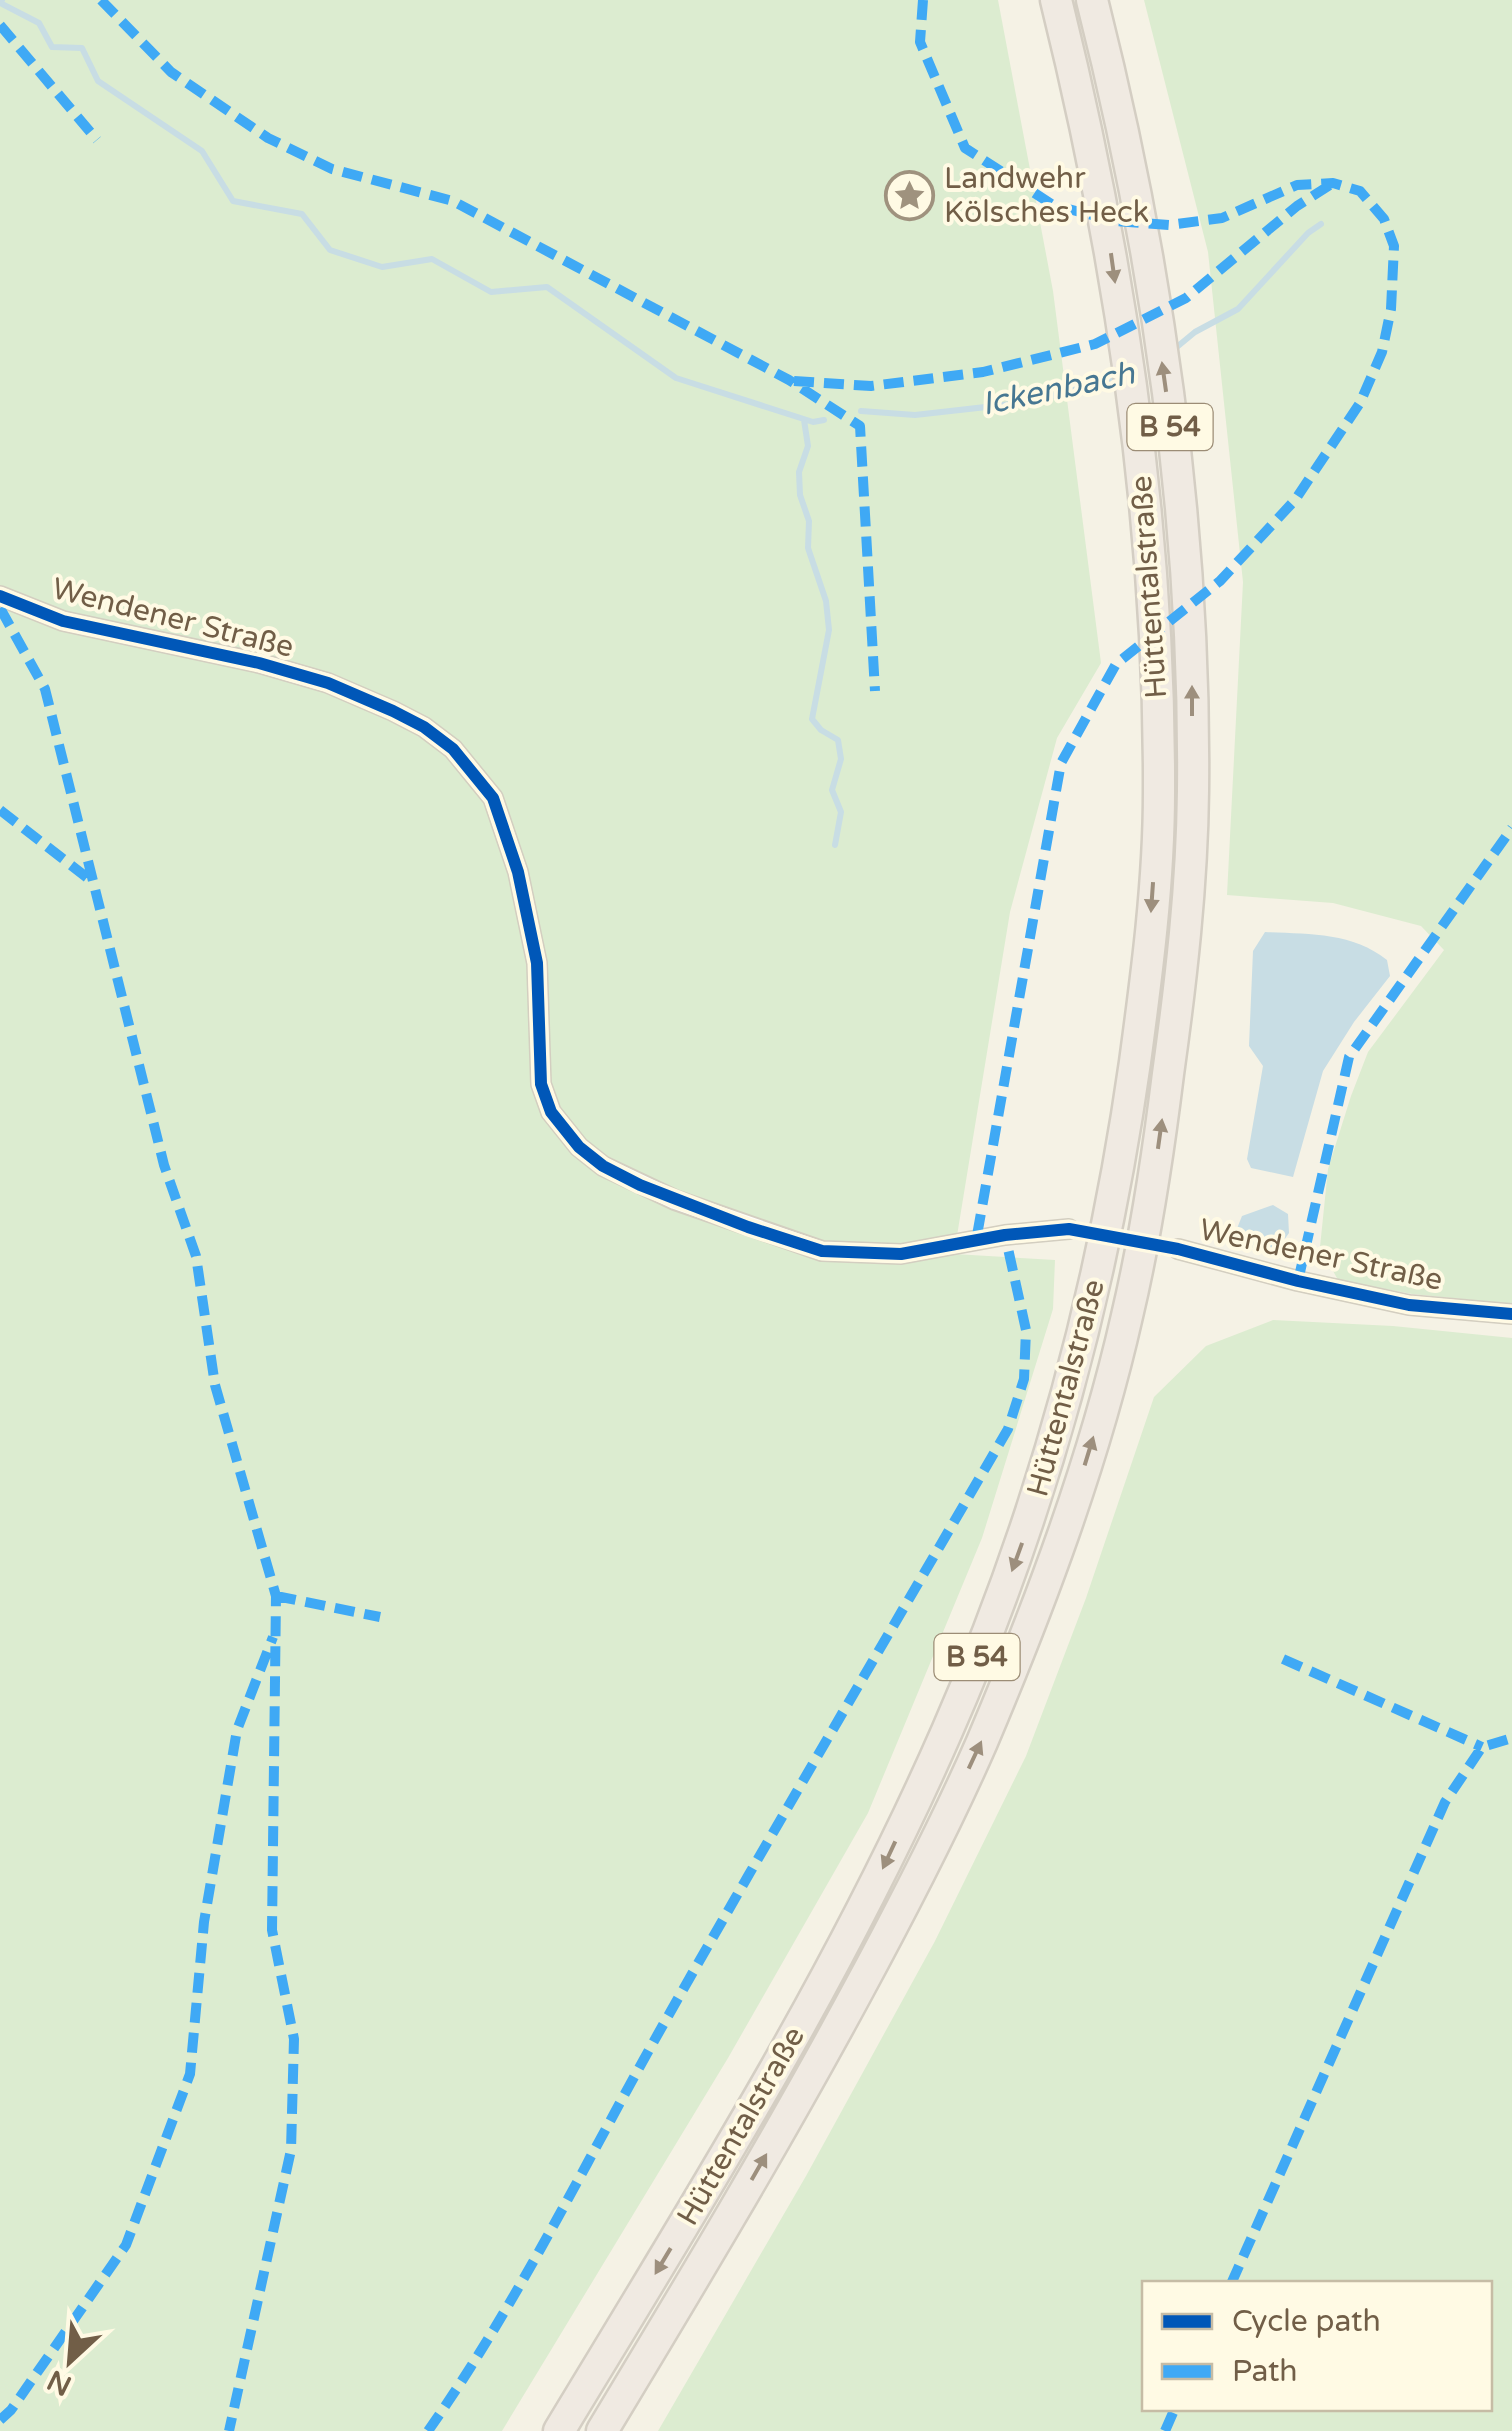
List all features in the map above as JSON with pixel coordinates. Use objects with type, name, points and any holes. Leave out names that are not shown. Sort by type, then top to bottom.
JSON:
[{"type":"highway","name":"Hüttentalstraße","points":[[559,2431],[775,2071],[864,1904],[948,1731],[1017,1558],[1058,1434],[1092,1305],[1123,1143],[1146,978],[1159,800],[1158,683],[1131,393],[1107,230],[1056,0]]},
{"type":"highway","name":"Hüttentalstraße","points":[[602,2431],[803,2092],[905,1904],[980,1746],[1050,1570],[1092,1444],[1128,1316],[1158,1152],[1181,982],[1193,798],[1190,644],[1169,418],[1140,224],[1108,60],[1092,0]]},
{"type":"street","name":"Wendener Straße","points":[[0,596],[63,621],[328,683],[424,727],[453,749],[493,798],[518,872],[537,963],[541,1084],[551,1112],[571,1139],[603,1166],[676,1200],[822,1250],[901,1254],[1005,1235],[1069,1229]]},
{"type":"street","name":"Wendener Straße","points":[[1178,1250],[1409,1305],[1512,1314]]},
{"type":"green space","points":[[0,0],[998,0],[1053,291],[1101,663],[1057,738],[1010,912],[954,1254],[1055,1260],[1053,1309],[982,1538],[868,1813],[728,2058],[502,2431],[0,2431]]},
{"type":"green space","points":[[1144,0],[1512,0],[1512,1304],[1412,1294],[1338,1280],[1320,1247],[1328,1169],[1368,1052],[1444,950],[1421,926],[1333,903],[1227,895],[1243,582],[1208,252]]},
{"type":"green space","points":[[1273,1320],[1393,1326],[1512,1338],[1512,2431],[658,2431],[806,2176],[935,1941],[1026,1756],[1086,1598],[1154,1397],[1206,1346]]},
{"type":"water","points":[[1265,932],[1329,936],[1359,944],[1387,960],[1390,976],[1323,1071],[1293,1177],[1251,1168],[1247,1159],[1263,1066],[1249,1046],[1253,951]]},
{"type":"water","points":[[1273,1205],[1288,1214],[1289,1233],[1279,1247],[1251,1248],[1234,1236],[1242,1216]]},
{"type":"waterway","name":"Ickenbach","points":[[2,0],[0,3],[39,23],[52,47],[82,48],[98,81],[202,151],[233,201],[302,214],[330,250],[382,267],[432,259],[491,292],[547,287],[676,378],[813,422],[824,420]]},
{"type":"waterway","name":"Ickenbach","points":[[1172,351],[1195,332],[1238,309],[1308,233],[1321,224]]},
{"type":"waterway","name":"Ickenbach","points":[[861,411],[915,415],[1030,402],[1122,377]]},
{"type":"waterway","points":[[804,420],[808,446],[799,472],[800,495],[809,521],[808,548],[826,601],[829,630],[812,719],[838,740],[841,759],[832,790],[841,812],[835,845]]},
{"type":"tunnel","points":[[1069,1229],[1178,1249]]},
{"type":"marked path","points":[[101,0],[171,72],[268,138],[332,169],[453,201],[789,380],[860,426],[875,691]]},
{"type":"marked path","points":[[923,0],[920,42],[965,148],[1053,205],[1115,221],[1169,225],[1222,218],[1297,185],[1333,183],[1360,191],[1384,219],[1394,246],[1391,309],[1382,352],[1360,403],[1295,500],[1220,581],[1116,664],[1061,763],[976,1241]]},
{"type":"marked path","points":[[0,25],[97,140]]},
{"type":"marked path","points":[[794,381],[871,386],[983,372],[1095,344],[1186,298],[1297,206],[1330,185]]},
{"type":"marked path","points":[[0,608],[45,689],[164,1165],[196,1256],[215,1385],[276,1596],[272,1930],[294,2039],[291,2150],[229,2431]]},
{"type":"marked path","points":[[0,810],[94,883]]},
{"type":"marked path","points":[[1298,1281],[1349,1057],[1512,828]]},
{"type":"marked path","points":[[428,2431],[522,2282],[634,2076],[1008,1429],[1024,1379],[1026,1330],[1005,1235]]},
{"type":"marked path","points":[[276,1596],[380,1617]]},
{"type":"marked path","points":[[0,2420],[11,2410],[126,2245],[190,2074],[204,1922],[237,1730],[273,1637]]},
{"type":"marked path","points":[[1283,1659],[1482,1747]]},
{"type":"marked path","points":[[1232,2281],[1445,1802],[1482,1747],[1512,1738]]},
{"type":"marked path","points":[[1165,2431],[1174,2411]]},
{"type":"cycle path","points":[[0,596],[63,621],[259,663],[328,683],[424,727],[453,749],[493,798],[518,872],[537,963],[541,1084],[551,1112],[579,1147],[603,1166],[640,1185],[822,1251],[901,1254],[1005,1235],[1069,1229],[1178,1249],[1409,1305],[1512,1314]]},
{"type":"place","name":"Landwehr Kölsches Heck","points":[[909,195]]}]
